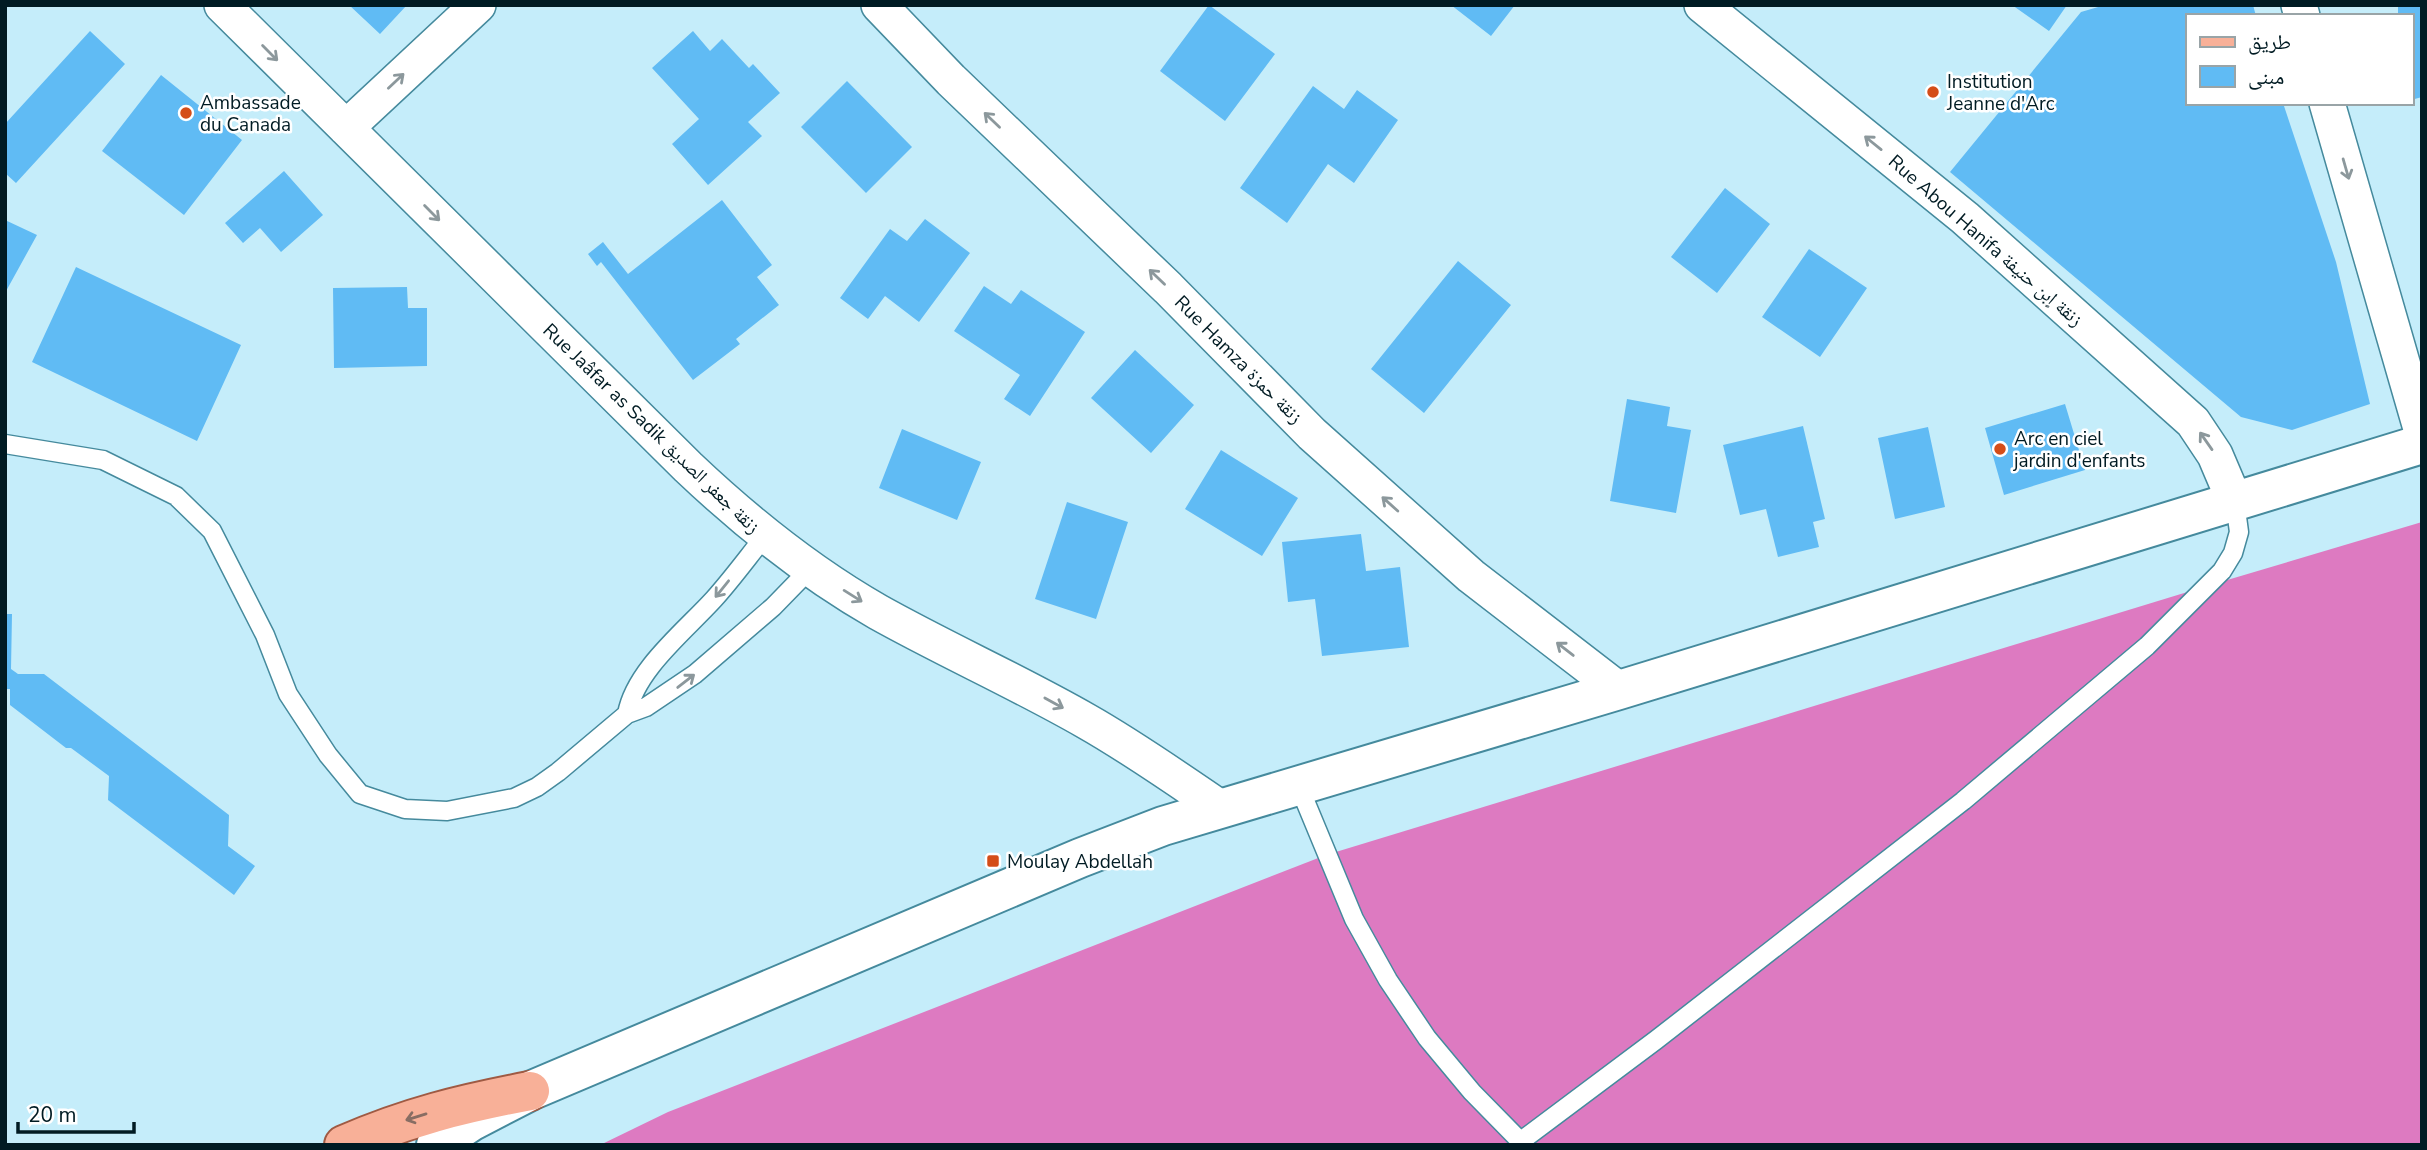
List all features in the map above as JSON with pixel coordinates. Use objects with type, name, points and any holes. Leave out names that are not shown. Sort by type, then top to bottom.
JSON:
[{"type":"main road","points":[[344,1145],[389,1125],[454,1105],[530,1091]]},
{"type":"street","name":"Rue Jaâfar as Sadik زنقة جعفر الصديق","points":[[222,5],[688,467],[765,536],[810,569],[879,612],[1089,722],[1220,808]]},
{"type":"street","points":[[346,128],[478,5]]},
{"type":"street","name":"Rue Hamza زنقة حمزة","points":[[878,5],[951,80],[1168,288],[1312,434],[1471,576],[1619,690]]},
{"type":"street","name":"Rue Abou Hanifa زنقة اٍبن حنيفة","points":[[1702,5],[1965,218],[2193,422],[2216,455],[2235,502]]},
{"type":"street","points":[[2328,105],[2422,432]]},
{"type":"street","points":[[436,1145],[472,1121],[530,1091],[1080,858],[1163,826],[1619,690],[2422,444]]},
{"type":"lane","points":[[5,444],[103,460],[176,496],[212,531],[265,635],[288,694],[328,755],[360,794],[405,809],[447,811],[514,798],[558,772],[626,714],[646,707],[687,680],[773,607],[810,569]]},
{"type":"lane","points":[[1298,784],[1354,919],[1388,980],[1436,1049],[1472,1092],[1522,1143],[1963,801],[2147,646],[2222,571],[2233,552],[2239,532],[2235,502]]},
{"type":"lane","points":[[626,714],[629,699],[665,649],[716,597],[765,536]]},
{"type":"shaded area","points":[[2422,522],[2422,1145],[600,1145],[668,1112],[1326,855]]},
{"type":"building","points":[[349,5],[407,5],[380,34]]},
{"type":"building","points":[[1209,5],[1275,54],[1225,121],[1160,71]]},
{"type":"building","points":[[1451,5],[1515,5],[1491,36]]},
{"type":"building","points":[[2012,5],[2067,5],[2049,31]]},
{"type":"building","points":[[2105,5],[2253,5],[2255,14],[2186,14],[2186,105],[2284,105],[2336,262],[2370,404],[2292,430],[2241,417],[1950,172],[2081,12]]},
{"type":"building","points":[[2398,5],[2422,5],[2422,97],[2413,99],[2413,14],[2398,14]]},
{"type":"building","points":[[90,31],[125,64],[16,183],[5,173],[5,124]]},
{"type":"building","points":[[693,31],[710,51],[722,39],[749,68],[753,64],[780,93],[748,122],[762,136],[708,185],[672,144],[699,119],[652,68]]},
{"type":"building","points":[[161,75],[242,140],[184,215],[102,151]]},
{"type":"building","points":[[847,81],[912,147],[866,193],[801,127]]},
{"type":"building","points":[[1313,86],[1344,109],[1357,90],[1398,120],[1354,183],[1328,164],[1287,223],[1240,188]]},
{"type":"building","points":[[284,171],[323,215],[281,252],[260,228],[243,243],[225,223]]},
{"type":"building","points":[[1725,188],[1770,224],[1717,293],[1671,257]]},
{"type":"building","points":[[722,200],[772,265],[757,277],[779,305],[736,339],[740,344],[693,380],[601,262],[597,266],[588,254],[603,242],[628,274]]},
{"type":"building","points":[[925,219],[970,253],[919,322],[885,296],[868,319],[840,298],[890,229],[907,241]]},
{"type":"building","points":[[5,220],[37,235],[5,293]]},
{"type":"building","points":[[1809,249],[1867,288],[1820,357],[1762,317]]},
{"type":"building","points":[[1458,261],[1511,305],[1424,413],[1371,369]]},
{"type":"building","points":[[76,267],[241,345],[197,441],[32,362]]},
{"type":"building","points":[[984,286],[1011,304],[1021,290],[1085,332],[1030,416],[1004,399],[1020,375],[954,331]]},
{"type":"building","points":[[407,287],[408,308],[427,308],[427,366],[334,368],[333,288]]},
{"type":"building","points":[[1135,350],[1194,405],[1151,453],[1091,398]]},
{"type":"building","points":[[1627,399],[1670,407],[1667,426],[1691,430],[1676,513],[1610,501]]},
{"type":"building","points":[[2065,404],[2085,470],[2004,495],[1985,428]]},
{"type":"building","points":[[1803,426],[1825,519],[1813,522],[1819,547],[1778,557],[1766,509],[1740,515],[1723,445]]},
{"type":"building","points":[[1928,427],[1945,507],[1895,519],[1878,438]]},
{"type":"building","points":[[902,429],[981,462],[957,520],[879,488]]},
{"type":"building","points":[[1221,450],[1298,498],[1262,556],[1185,509]]},
{"type":"building","points":[[1067,502],[1128,522],[1096,619],[1035,599]]},
{"type":"building","points":[[1361,534],[1366,571],[1400,567],[1409,647],[1322,656],[1315,599],[1288,602],[1282,542]]},
{"type":"building","points":[[5,614],[12,614],[11,669],[18,674],[44,674],[229,815],[228,846],[255,866],[234,895],[108,800],[109,776],[71,748],[66,748],[10,705],[10,689],[5,689]]},
{"type":"place","name":"Institution Jeanne d'Arc","points":[[1933,92]]},
{"type":"place","name":"Ambassade du Canada","points":[[186,113]]},
{"type":"place","name":"Arc en ciel jardin d'enfants","points":[[2000,449]]},
{"type":"place","name":"Moulay Abdellah","points":[[993,861]]}]
